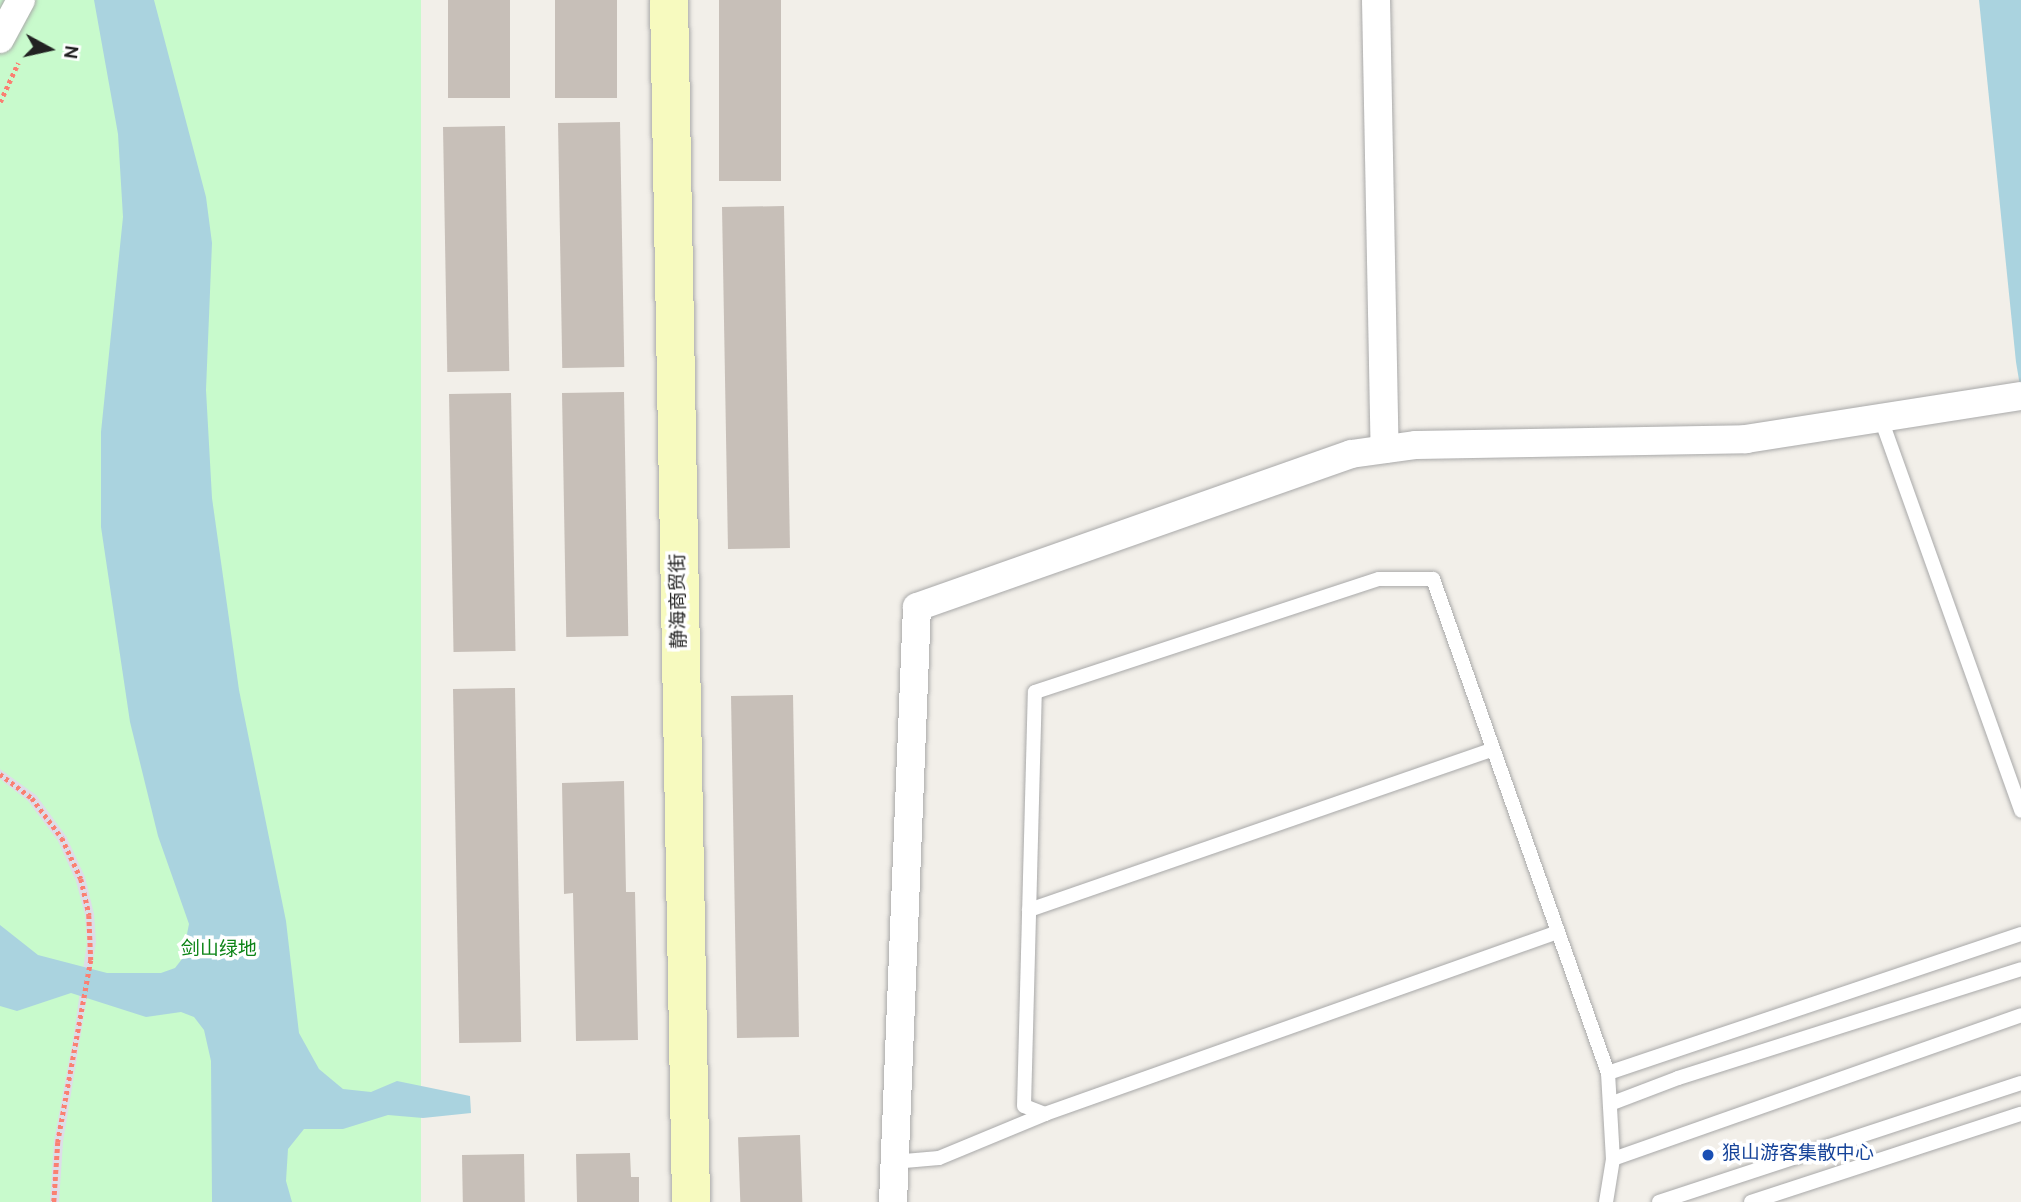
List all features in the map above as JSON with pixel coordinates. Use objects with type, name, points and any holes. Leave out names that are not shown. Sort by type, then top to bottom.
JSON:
[{"type":"street","points":[[0,39],[21,0]]},
{"type":"street","name":"静海商贸街","points":[[669,0],[691,1202]]},
{"type":"street","points":[[1376,0],[1385,449]]},
{"type":"street","points":[[893,1202],[917,607],[1351,454],[1385,449],[1746,439],[2021,396]]},
{"type":"lane","points":[[1881,419],[2021,811]]},
{"type":"lane","points":[[1045,1114],[1024,1107],[1035,692],[1379,579],[1433,579],[1555,933],[1608,1073],[1613,1158],[1606,1202]]},
{"type":"lane","points":[[1029,910],[1492,750]]},
{"type":"lane","points":[[893,1162],[939,1158],[1045,1114],[1555,933]]},
{"type":"lane","points":[[1608,1073],[2021,934]]},
{"type":"lane","points":[[1610,1104],[1678,1078],[2021,969]]},
{"type":"lane","points":[[1613,1158],[2021,1014]]},
{"type":"lane","points":[[1660,1202],[2021,1083]]},
{"type":"lane","points":[[1751,1202],[2021,1114]]},
{"type":"path","points":[[0,774],[32,798],[62,838],[81,879],[89,915],[90,960],[83,1012],[58,1142],[54,1202]]},
{"type":"green space","name":"剑山绿地","points":[[0,0],[421,0],[421,1202],[0,1202]]},
{"type":"shaded area","points":[[0,769],[36,795],[66,836],[85,877],[94,914],[96,942],[63,1142],[59,1202],[50,1202],[54,1141],[74,1034],[87,942],[85,915],[76,881],[58,841],[28,801],[0,779]]},
{"type":"water","points":[[94,0],[154,0],[206,197],[212,243],[206,390],[212,498],[239,690],[286,921],[299,1033],[319,1069],[343,1089],[371,1092],[397,1081],[470,1096],[471,1113],[423,1118],[388,1115],[343,1129],[304,1129],[288,1149],[286,1181],[292,1202],[212,1202],[211,1061],[204,1030],[194,1017],[181,1012],[146,1017],[71,993],[17,1011],[0,1006],[0,925],[38,955],[107,973],[161,973],[175,968],[182,959],[189,924],[158,836],[130,722],[101,527],[101,432],[123,217],[118,134]]},
{"type":"water","points":[[1979,0],[2021,0],[2021,392],[2016,362]]},
{"type":"building","points":[[448,0],[510,0],[510,98],[448,98]]},
{"type":"building","points":[[555,0],[617,0],[617,98],[555,98]]},
{"type":"building","points":[[719,0],[781,0],[781,181],[719,181]]},
{"type":"building","points":[[620,122],[624,367],[562,368],[558,123]]},
{"type":"building","points":[[505,126],[509,371],[447,372],[443,127]]},
{"type":"building","points":[[784,206],[790,548],[728,549],[722,207]]},
{"type":"building","points":[[624,392],[628,636],[566,637],[562,393]]},
{"type":"building","points":[[511,393],[516,651],[454,652],[449,394]]},
{"type":"building","points":[[515,688],[521,1042],[459,1043],[453,689]]},
{"type":"building","points":[[793,695],[799,1037],[737,1038],[731,696]]},
{"type":"building","points":[[624,781],[626,892],[635,892],[638,1040],[576,1041],[573,893],[564,894],[562,783]]},
{"type":"building","points":[[800,1135],[802,1202],[740,1202],[738,1137]]},
{"type":"building","points":[[630,1153],[631,1177],[639,1177],[639,1202],[577,1202],[576,1154]]},
{"type":"building","points":[[524,1154],[525,1202],[463,1202],[462,1155]]},
{"type":"place","name":"狼山游客集散中心","points":[[1708,1155]]}]
